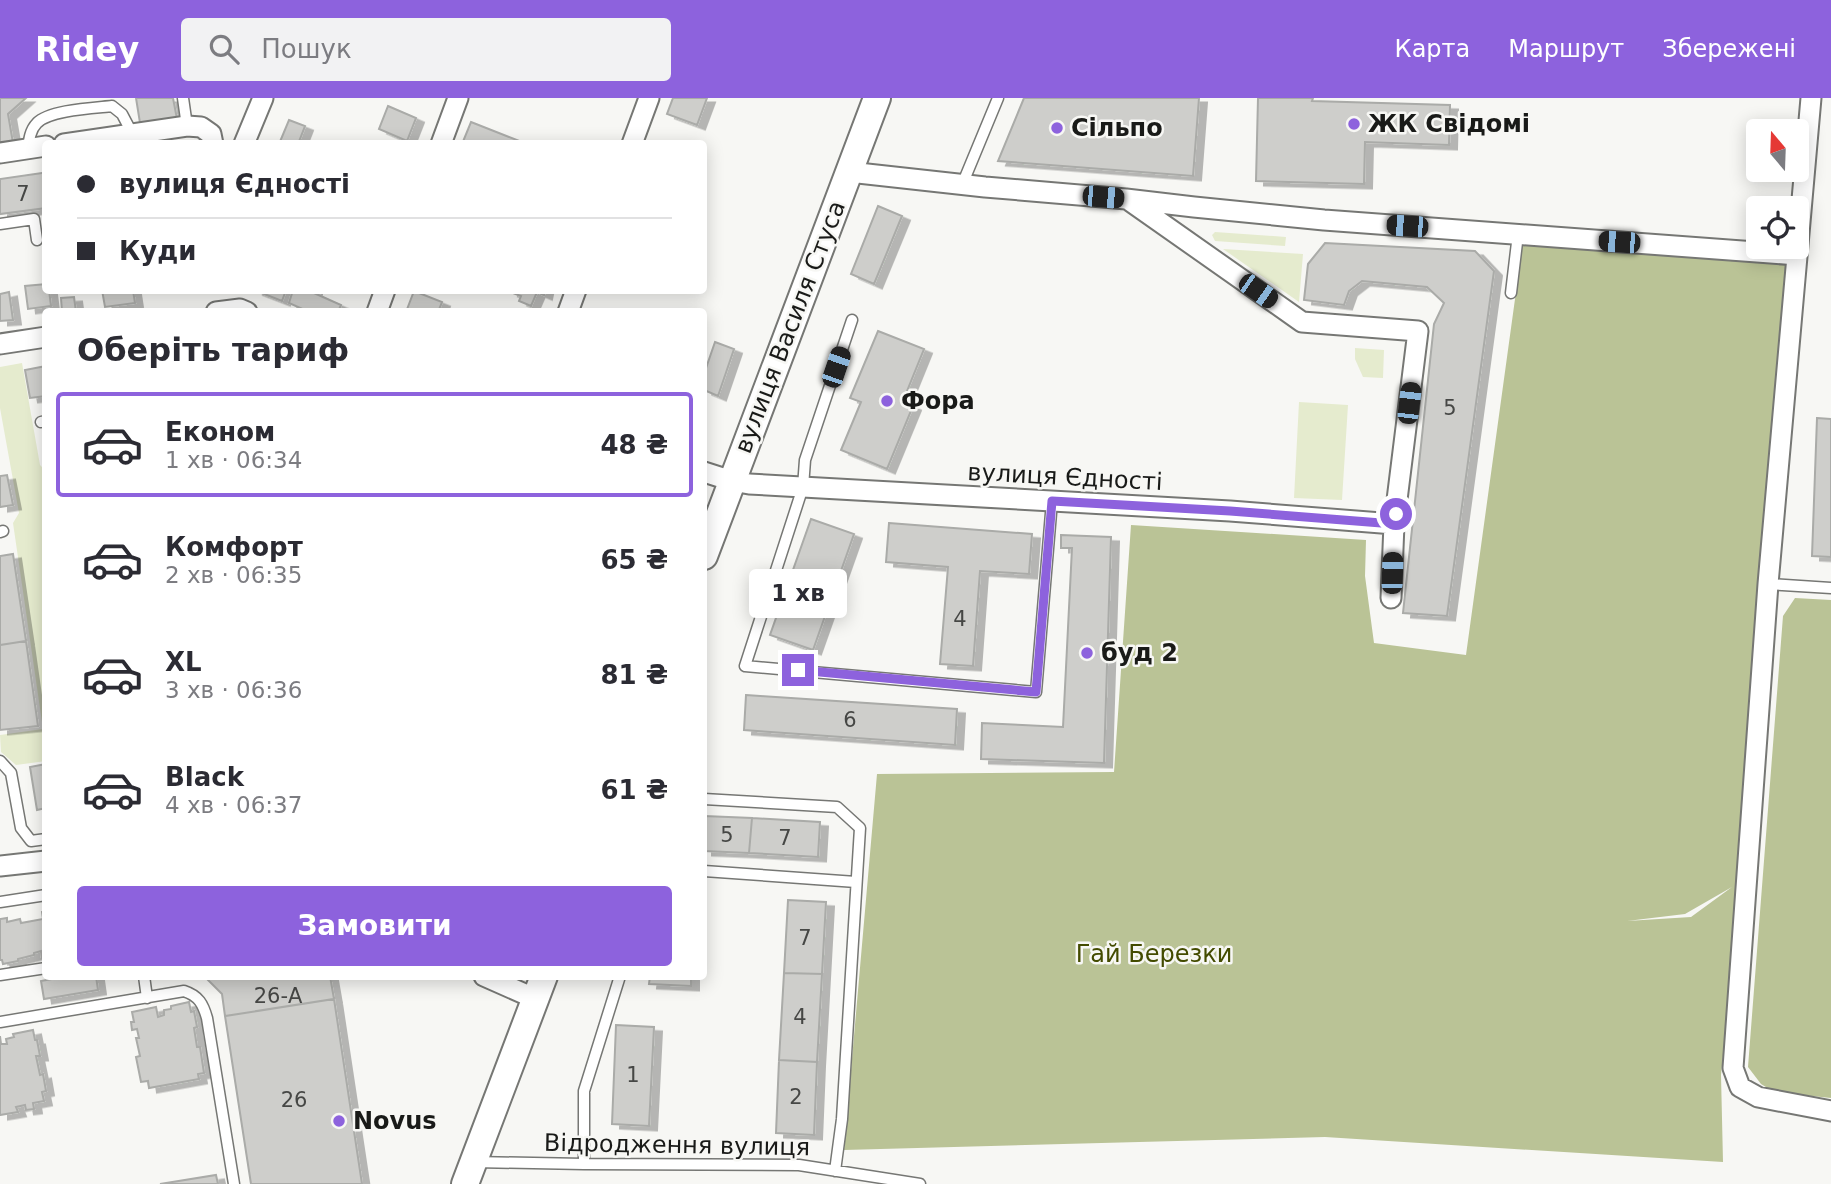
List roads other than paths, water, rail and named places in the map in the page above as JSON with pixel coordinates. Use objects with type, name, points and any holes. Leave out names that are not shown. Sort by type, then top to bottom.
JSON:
[{"type":"main road","name":"вулиця Василя Стуса","points":[[707,548],[877,98]]},
{"type":"main road","points":[[470,1173],[540,988]]},
{"type":"street","points":[[246,140],[263,98]]},
{"type":"street","points":[[442,140],[458,98]]},
{"type":"street","points":[[633,140],[649,98]]},
{"type":"street","points":[[1802,196],[1811,98]]},
{"type":"street","points":[[89,140],[187,126],[201,127],[211,134],[212,140]]},
{"type":"street","points":[[0,153],[37,148]]},
{"type":"street","points":[[849,172],[1324,220],[1746,250]]},
{"type":"street","points":[[1126,199],[1302,322],[1418,331],[1394,524],[1391,598]]},
{"type":"street","points":[[1797,259],[1768,584],[1733,1068],[1740,1087],[1758,1097],[1831,1111]]},
{"type":"street","points":[[0,344],[42,338]]},
{"type":"street","name":"вулиця Єдності","points":[[707,473],[749,484],[1230,511],[1394,524]]},
{"type":"street","points":[[0,866],[42,861]]},
{"type":"street","points":[[503,980],[540,988]]},
{"type":"lane","points":[[183,98],[187,126]]},
{"type":"lane","points":[[962,185],[998,98]]},
{"type":"lane","points":[[37,148],[30,134],[37,123],[48,115],[112,106],[122,114],[132,133]]},
{"type":"lane","points":[[0,224],[34,219],[37,240]]},
{"type":"lane","points":[[1511,293],[1518,234]]},
{"type":"lane","points":[[852,320],[805,460],[803,487],[745,666],[1036,692],[1052,501]]},
{"type":"lane","points":[[1768,584],[1831,588]]},
{"type":"lane","points":[[0,761],[11,773],[21,828],[31,841],[42,840]]},
{"type":"lane","points":[[707,799],[837,807],[860,828],[842,1119],[835,1171]]},
{"type":"lane","points":[[707,871],[856,882]]},
{"type":"lane","points":[[0,902],[42,896]]},
{"type":"lane","points":[[0,975],[42,969]]},
{"type":"lane","points":[[145,980],[147,998]]},
{"type":"lane","points":[[583,1164],[584,1091],[619,980]]},
{"type":"lane","points":[[0,1023],[184,991],[193,994],[205,1010],[234,1184]]},
{"type":"lane","name":"Відродження вулиця","points":[[470,1173],[583,1164],[799,1165],[920,1184]]},
{"type":"place","name":"ЖК Свідомі","points":[[1354,124]]},
{"type":"place","name":"Сільпо","points":[[1057,128]]},
{"type":"place","name":"Фора","points":[[887,401]]},
{"type":"place","name":"буд 2","points":[[1087,653]]},
{"type":"place","name":"Novus","points":[[339,1121]]},
{"type":"park label","name":"Гай Березки","points":[[1154,954]]}]
